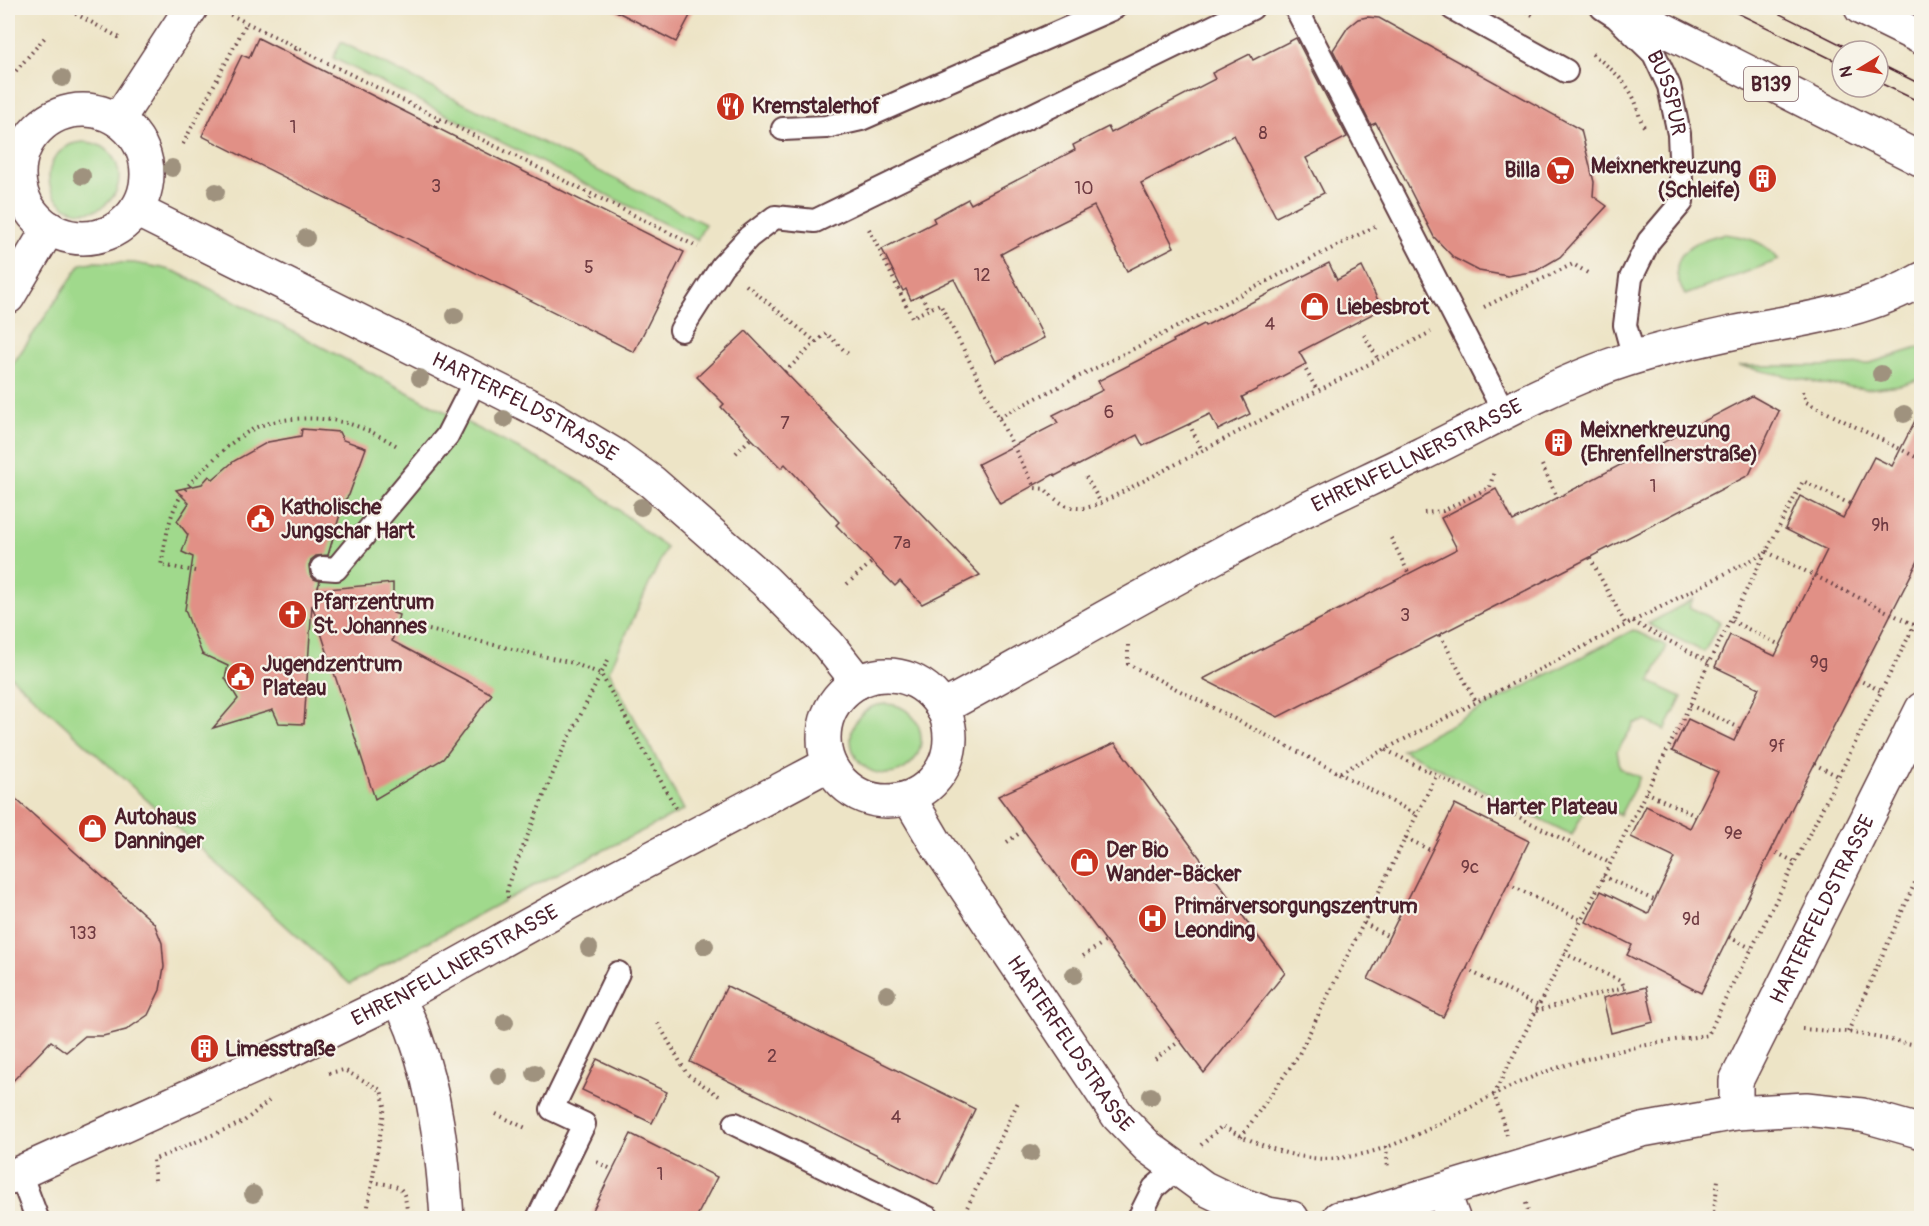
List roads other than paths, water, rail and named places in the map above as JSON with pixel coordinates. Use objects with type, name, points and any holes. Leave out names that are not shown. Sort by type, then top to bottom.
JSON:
[{"type":"street","points":[[118,120],[191,8]]},
{"type":"street","name":"B139","points":[[1621,8],[1922,160]]},
{"type":"street","points":[[1861,8],[1922,38]]},
{"type":"street","points":[[80,109],[99,111],[118,120],[138,141],[145,158],[147,176],[145,192],[136,210],[119,227],[103,235],[84,238],[66,236],[49,228],[36,218],[26,204],[20,189],[17,139],[63,112],[80,109]]},
{"type":"street","name":"HARTERFELDSTRASSE","points":[[136,210],[546,414],[615,456],[652,482],[765,581],[828,644],[858,682]]},
{"type":"street","points":[[8,297],[49,228]]},
{"type":"street","name":"EHRENFELLNERSTRASSE","points":[[942,708],[1121,607],[1283,520],[1423,454],[1504,412],[1595,371],[1666,348],[1807,320],[1849,309],[1891,294],[1922,279]]},
{"type":"street","points":[[895,675],[912,680],[930,692],[942,708],[949,728],[949,750],[943,768],[931,784],[909,798],[878,801],[864,797],[848,788],[836,776],[829,764],[824,738],[828,716],[836,701],[858,682],[875,676],[895,675]]},
{"type":"street","name":"HARTERFELDSTRASSE","points":[[1736,1113],[1736,1081],[1922,709]]},
{"type":"street","name":"EHRENFELLNERSTRASSE","points":[[14,1176],[293,1049],[398,998],[601,885],[829,764]]},
{"type":"street","name":"HARTERFELDSTRASSE","points":[[909,798],[935,842],[1118,1116],[1148,1148],[1204,1188],[1268,1214],[1292,1218]]},
{"type":"street","points":[[398,998],[415,1034],[427,1072],[444,1169],[447,1218]]},
{"type":"street","points":[[1339,1218],[1448,1205],[1642,1130],[1736,1113],[1806,1109],[1862,1115],[1922,1132]]},
{"type":"lane","points":[[783,129],[826,127],[861,119],[1114,8]]},
{"type":"lane","points":[[681,330],[722,266],[749,237],[775,217],[815,220],[1252,8]]},
{"type":"lane","points":[[1296,8],[1504,412]]},
{"type":"lane","points":[[1452,8],[1566,71]]},
{"type":"lane","name":"BUSSPUR","points":[[1602,8],[1616,17],[1654,54],[1669,86],[1679,134],[1682,202],[1649,241],[1630,278],[1625,325],[1634,358]]},
{"type":"lane","points":[[322,568],[336,569],[447,436],[476,379]]},
{"type":"lane","points":[[538,1218],[584,1124],[552,1109],[618,973]]},
{"type":"lane","points":[[735,1124],[928,1218]]},
{"type":"lane","points":[[1140,1218],[1154,1188],[1176,1168]]},
{"type":"lane","points":[[14,1176],[37,1218]]},
{"type":"tram line","points":[[1727,8],[1830,58]]},
{"type":"tram line","points":[[1768,8],[1830,39]]},
{"type":"tram line","points":[[1890,69],[1922,85]]},
{"type":"tram line","points":[[1890,88],[1922,103]]},
{"type":"place","name":"Kremstalerhof","points":[[731,106]]},
{"type":"place","name":"Billa","points":[[1561,170]]},
{"type":"place","name":"Meixnerkreuzung (Schleife)","points":[[1762,178]]},
{"type":"place","name":"Liebesbrot","points":[[1315,307]]},
{"type":"place","name":"Meixnerkreuzung (Ehrenfellnerstraße)","points":[[1559,442]]},
{"type":"place","name":"Katholische Jungschar Hart","points":[[260,519]]},
{"type":"place","name":"Pfarrzentrum St. Johannes","points":[[292,614]]},
{"type":"place","name":"Jugendzentrum Plateau","points":[[241,676]]},
{"type":"place","name":"Autohaus Danninger","points":[[93,829]]},
{"type":"place","name":"Der Bio Wander-Bäcker","points":[[1085,862]]},
{"type":"place","name":"Primärversorgungszentrum Leonding","points":[[1153,918]]},
{"type":"place","name":"Limesstraße","points":[[204,1049]]},
{"type":"district","name":"Harter Plateau","points":[[1552,806]]}]
